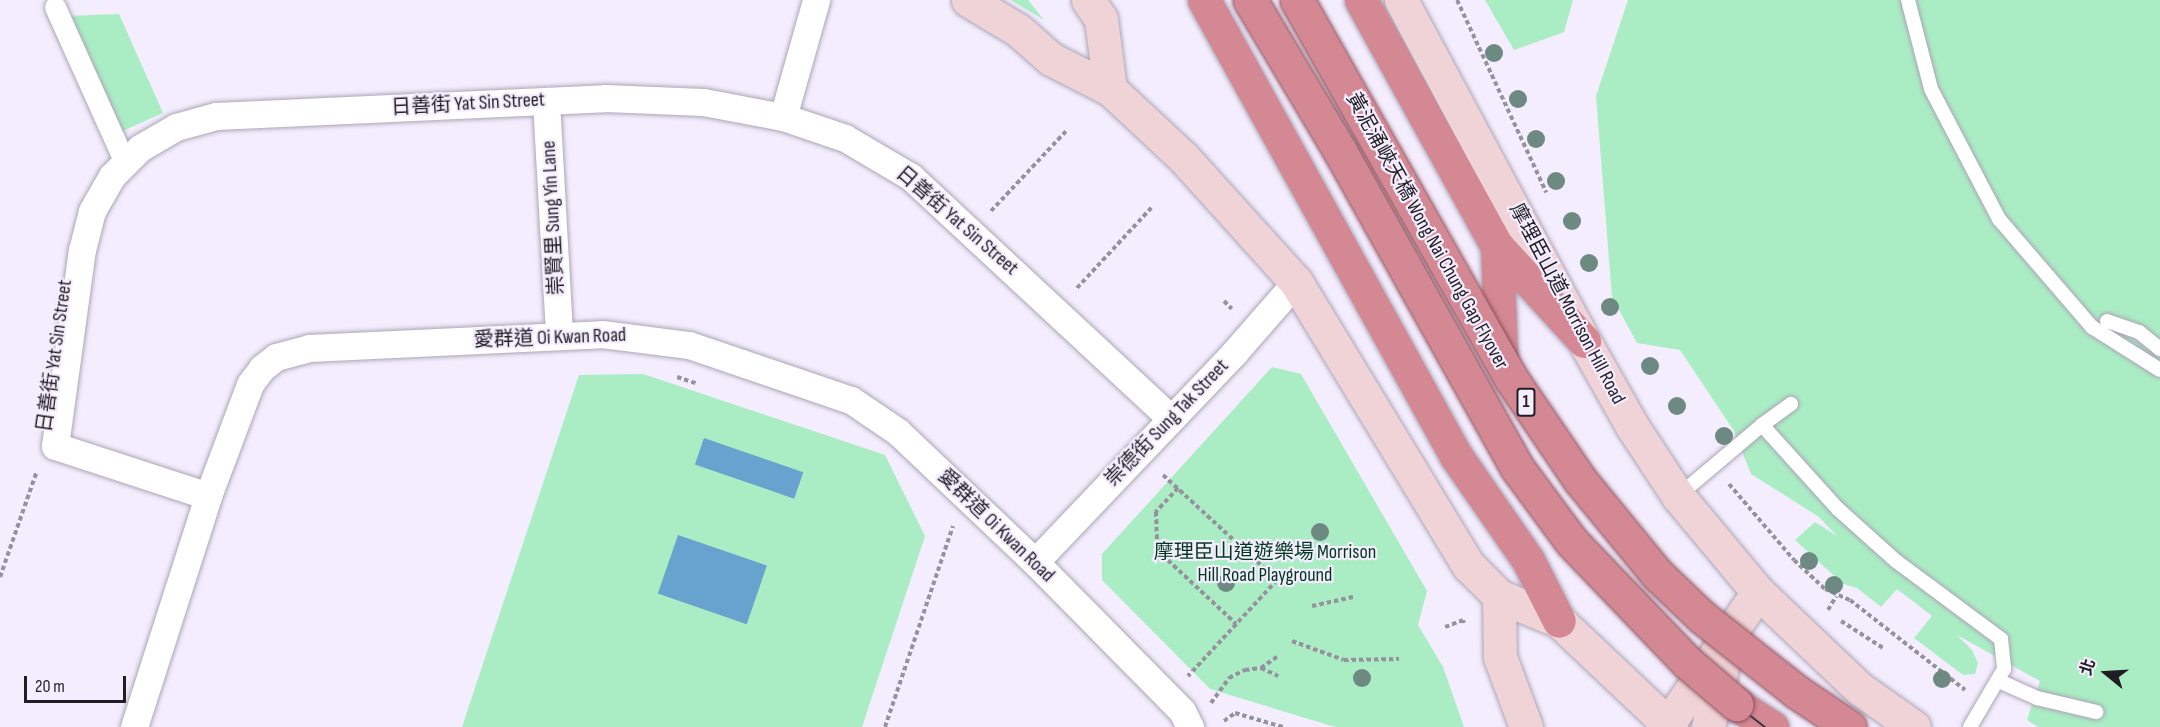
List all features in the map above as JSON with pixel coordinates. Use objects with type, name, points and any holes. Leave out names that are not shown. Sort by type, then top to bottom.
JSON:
[{"type":"highway","points":[[1204,0],[1456,456],[1528,560],[1559,621]]},
{"type":"highway","name":"黃泥涌峽天橋 Wong Nai Chung Gap Flyover","points":[[1250,0],[1340,151],[1518,469],[1571,541],[1687,662],[1736,704],[1772,727]]},
{"type":"highway","name":"黃泥涌峽天橋 Wong Nai Chung Gap Flyover","points":[[1299,0],[1510,378],[1605,513],[1657,574],[1702,617],[1759,664],[1849,727]]},
{"type":"highway","points":[[1361,0],[1497,246],[1584,341]]},
{"type":"highway","points":[[1497,246],[1501,353]]},
{"type":"main road","points":[[968,0],[1018,30],[1051,59],[1110,90],[1183,157],[1296,282],[1342,352],[1469,566],[1499,597],[1559,621],[1668,726],[1758,592]]},
{"type":"main road","points":[[1088,0],[1101,19],[1110,90]]},
{"type":"main road","points":[[1299,0],[1501,353],[1591,485],[1658,566],[1728,638]]},
{"type":"main road","name":"摩理臣山道 Morrison Hill Road","points":[[1401,0],[1584,341],[1632,426],[1678,496],[1758,592],[1860,689],[1914,727]]},
{"type":"main road","points":[[1499,597],[1500,657],[1526,727]]},
{"type":"main road","points":[[1708,727],[1728,638]]},
{"type":"street","points":[[783,117],[816,0]]},
{"type":"street","points":[[55,7],[125,163]]},
{"type":"street","name":"日善街 Yat Sin Street","points":[[208,496],[56,446],[82,250],[92,211],[112,176],[140,148],[176,127],[216,116],[605,98],[703,102],[783,117],[845,138],[911,177],[1171,419]]},
{"type":"street","name":"崇賢里 Sung Yin Lane","points":[[546,101],[559,336]]},
{"type":"street","name":"崇德街 Sung Tak Street","points":[[1035,562],[1171,419],[1296,282]]},
{"type":"street","name":"愛群道 Oi Kwan Road","points":[[134,727],[208,496],[250,384],[276,357],[309,348],[559,336],[633,336],[689,345],[851,400],[898,432],[1035,562],[1182,711],[1190,727]]},
{"type":"lane","points":[[1908,0],[1930,89],[1999,219],[2092,327],[2160,370]]},
{"type":"lane","points":[[2108,321],[2139,332],[2160,349]]},
{"type":"lane","points":[[1678,496],[1762,425],[1791,404]]},
{"type":"lane","points":[[1762,425],[1838,509],[1896,561],[2001,639],[2006,658],[1999,681],[1970,727]]},
{"type":"lane","points":[[1999,681],[2037,698],[2096,712]]},
{"type":"path","points":[[982,220],[1068,129]]},
{"type":"path","points":[[1074,292],[1152,207]]},
{"type":"path","points":[[668,374],[702,385]]},
{"type":"path","points":[[0,578],[41,462]]},
{"type":"path","points":[[1713,465],[1794,560],[1825,589],[1850,600],[1986,704]]},
{"type":"path","points":[[1163,475],[1277,580],[1186,678]]},
{"type":"path","points":[[1178,488],[1156,512],[1157,550],[1236,624]]},
{"type":"path","points":[[885,727],[955,519]]},
{"type":"path","points":[[1312,606],[1353,597]]},
{"type":"path","points":[[1827,612],[1883,648]]},
{"type":"path","points":[[1445,627],[1462,620]]},
{"type":"path","points":[[1292,641],[1344,660],[1399,658]]},
{"type":"path","points":[[1211,703],[1229,678],[1245,670],[1262,668],[1278,656]]},
{"type":"path","points":[[1262,668],[1278,676]]},
{"type":"path","points":[[1224,721],[1242,714],[1283,727]]},
{"type":"green space","points":[[1011,0],[1028,0],[1044,20],[1019,5]]},
{"type":"green space","points":[[1485,0],[1573,0],[1564,32],[1514,50]]},
{"type":"green space","points":[[1628,0],[2160,0],[2160,727],[2038,727],[2027,720],[2040,681],[1957,635],[1972,650],[1978,663],[1975,674],[1963,675],[1914,638],[1932,616],[1897,589],[1881,607],[1857,588],[1843,584],[1795,540],[1815,522],[1837,536],[1819,517],[1751,474],[1734,431],[1680,350],[1637,343],[1612,297],[1596,96]]},
{"type":"green space","points":[[119,14],[163,113],[118,133],[66,16]]},
{"type":"green space","name":"摩理臣山道遊樂場 Morrison Hill Road Playground","points":[[1272,367],[1301,374],[1427,591],[1418,625],[1443,667],[1464,727],[1335,727],[1210,689],[1102,580],[1102,554]]},
{"type":"green space","points":[[643,374],[885,455],[925,536],[862,727],[462,727],[579,375]]},
{"type":"water","points":[[704,438],[803,472],[794,499],[695,464]]},
{"type":"water","points":[[678,535],[767,566],[747,624],[658,594]]},
{"type":"tram line","points":[[1242,0],[1452,367],[1526,486],[1572,547],[1621,603],[1701,677],[1765,727]]}]
